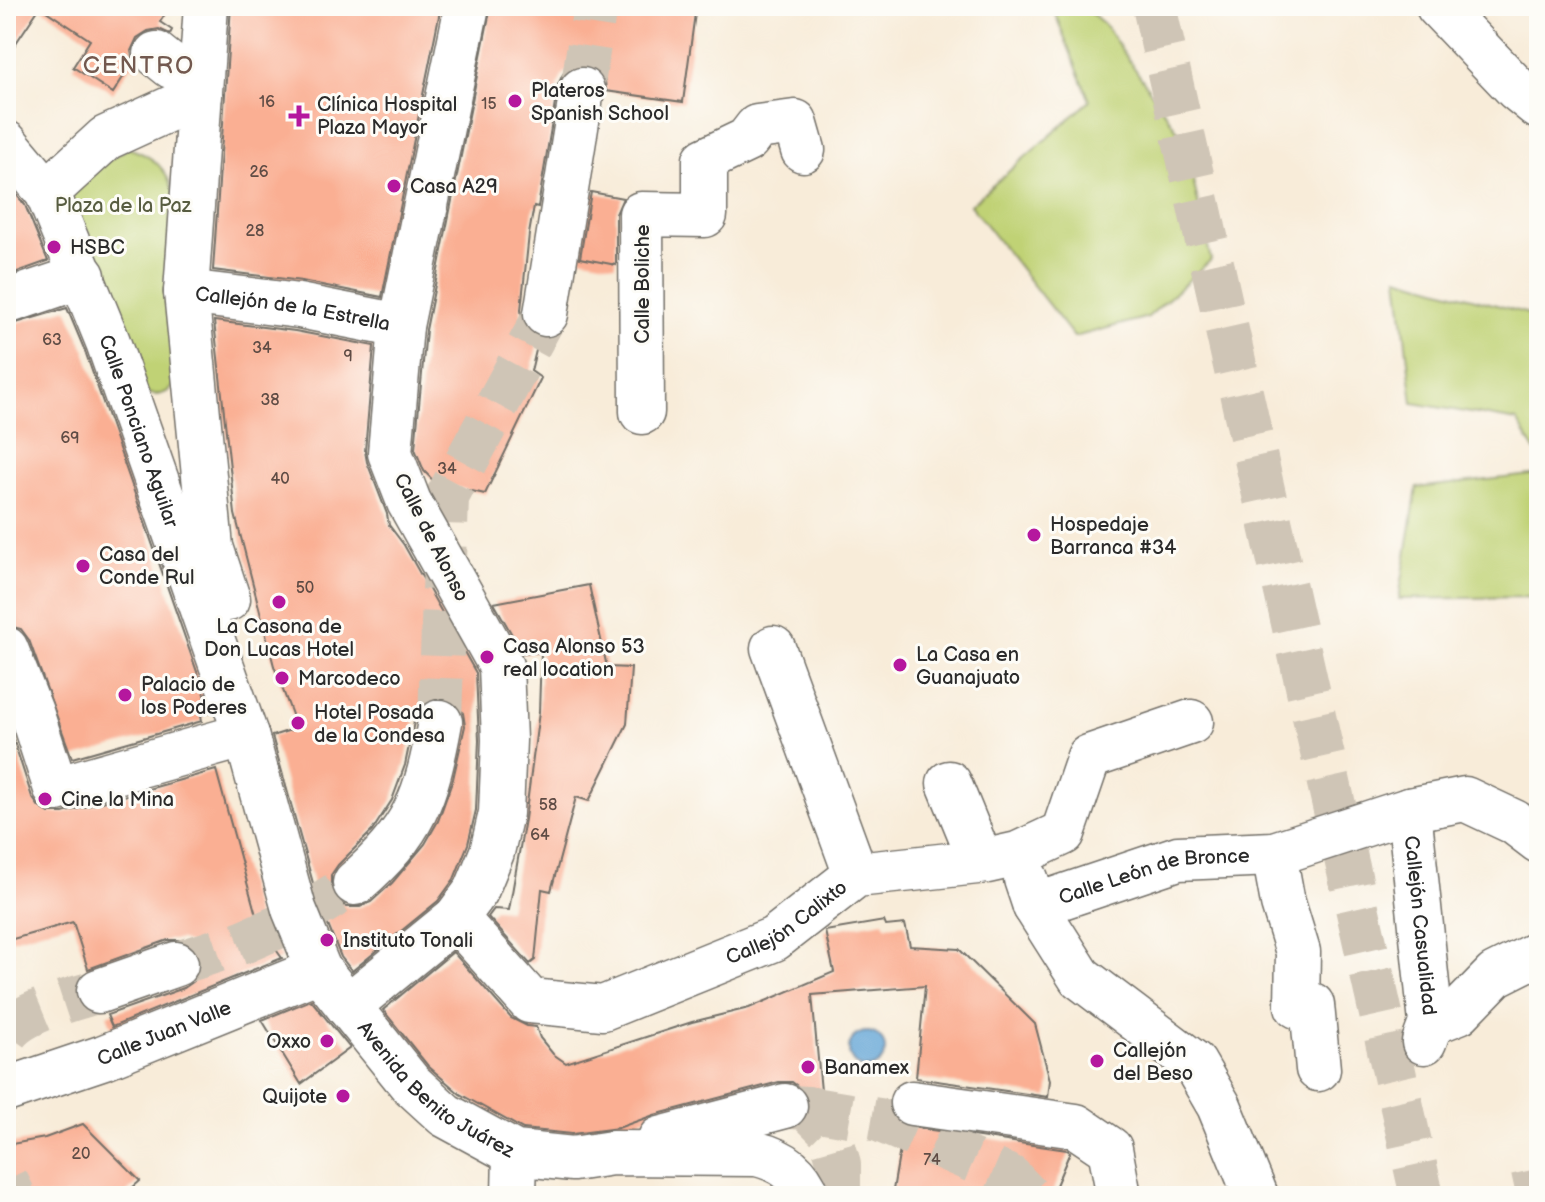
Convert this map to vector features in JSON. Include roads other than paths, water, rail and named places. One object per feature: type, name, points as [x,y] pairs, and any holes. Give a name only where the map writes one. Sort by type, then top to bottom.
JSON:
[{"type":"street","points":[[47,192],[176,72],[206,6]]},
{"type":"street","name":"Calle de Alonso","points":[[348,1006],[456,918],[476,891],[492,852],[501,813],[504,740],[501,666],[409,502],[390,453],[401,326],[467,6]]},
{"type":"street","points":[[1438,6],[1517,89],[1539,107]]},
{"type":"street","points":[[6,649],[56,789],[258,731],[211,547],[186,292],[194,144],[176,72]]},
{"type":"street","points":[[546,314],[582,90]]},
{"type":"street","name":"Calle Boliche","points":[[642,412],[641,214],[705,215],[705,160],[747,140],[757,127],[795,122],[803,150]]},
{"type":"street","name":"Calle Ponciano Aguilar","points":[[6,143],[47,192],[83,276],[258,731]]},
{"type":"street","points":[[6,302],[83,276]]},
{"type":"street","name":"Callejón de la Estrella","points":[[186,292],[299,306],[401,326]]},
{"type":"street","points":[[773,648],[856,875]]},
{"type":"street","points":[[355,883],[386,857],[415,812],[433,762],[440,722]]},
{"type":"street","name":"Callejón Calixto","points":[[456,918],[530,1001],[603,1008],[774,939],[856,875],[1000,858],[1063,833],[1089,757],[1191,722]]},
{"type":"street","name":"Avenida Benito Juárez","points":[[258,731],[294,909],[319,970],[410,1083],[445,1115],[515,1153],[573,1159],[612,1153],[757,1154],[773,1158],[794,1171],[808,1196]]},
{"type":"street","name":"Calle León de Bronce","points":[[1035,906],[1178,858],[1274,854],[1409,810],[1469,781],[1539,841]]},
{"type":"street","points":[[949,783],[1035,906],[1080,977],[1194,1063],[1219,1106],[1256,1196]]},
{"type":"street","name":"Callejón Casualidad","points":[[1409,810],[1427,1032],[1459,1012],[1495,975],[1539,953]]},
{"type":"street","points":[[1274,854],[1283,903],[1298,952],[1297,1006],[1312,1005],[1318,1069]]},
{"type":"street","points":[[99,991],[176,964]]},
{"type":"street","name":"Calle Juan Valle","points":[[6,1090],[104,1057],[319,970]]},
{"type":"street","points":[[912,1103],[1076,1126],[1110,1149],[1119,1196]]},
{"type":"street","points":[[612,1153],[785,1106]]},
{"type":"street","points":[[514,1196],[515,1153]]},
{"type":"water","points":[[867,1032],[880,1037],[885,1050],[880,1063],[867,1068],[854,1063],[849,1050],[854,1037]]},
{"type":"tunnel","points":[[582,90],[595,6]]},
{"type":"tunnel","points":[[1154,6],[1422,1196]]},
{"type":"tunnel","points":[[440,722],[447,497],[546,314]]},
{"type":"tunnel","points":[[176,964],[243,942],[294,920],[355,883]]},
{"type":"tunnel","points":[[6,1034],[35,1013],[99,991]]},
{"type":"tunnel","points":[[791,1107],[807,1108],[829,1130],[839,1164],[839,1196]]},
{"type":"tunnel","points":[[807,1108],[879,1120],[1010,1177],[1028,1196]]},
{"type":"tunnel","points":[[6,1180],[14,1196]]},
{"type":"tunnel","points":[[1516,1196],[1539,1191]]},
{"type":"place","name":"Plateros Spanish School","points":[[515,101]]},
{"type":"place","name":"Clínica Hospital Plaza Mayor","points":[[299,116]]},
{"type":"place","name":"Casa A29","points":[[394,186]]},
{"type":"place","name":"HSBC","points":[[54,247]]},
{"type":"place","name":"Hospedaje Barranca #34","points":[[1034,535]]},
{"type":"place","name":"Casa del Conde Rul","points":[[83,566]]},
{"type":"place","name":"La Casona de Don Lucas Hotel","points":[[279,602]]},
{"type":"place","name":"Casa Alonso 53 real location","points":[[487,657]]},
{"type":"place","name":"La Casa en Guanajuato","points":[[900,665]]},
{"type":"place","name":"Marcodeco","points":[[282,678]]},
{"type":"place","name":"Palacio de los Poderes","points":[[125,695]]},
{"type":"place","name":"Hotel Posada de la Condesa","points":[[298,723]]},
{"type":"place","name":"Cine la Mina","points":[[45,799]]},
{"type":"place","name":"Instituto Tonali","points":[[327,940]]},
{"type":"place","name":"Oxxo","points":[[327,1041]]},
{"type":"place","name":"Callejón del Beso","points":[[1097,1061]]},
{"type":"place","name":"Banamex","points":[[808,1067]]},
{"type":"place","name":"Quijote","points":[[343,1096]]},
{"type":"district","name":"CENTRO","points":[[139,65]]},
{"type":"park label","name":"Plaza de la Paz","points":[[123,205]]}]
